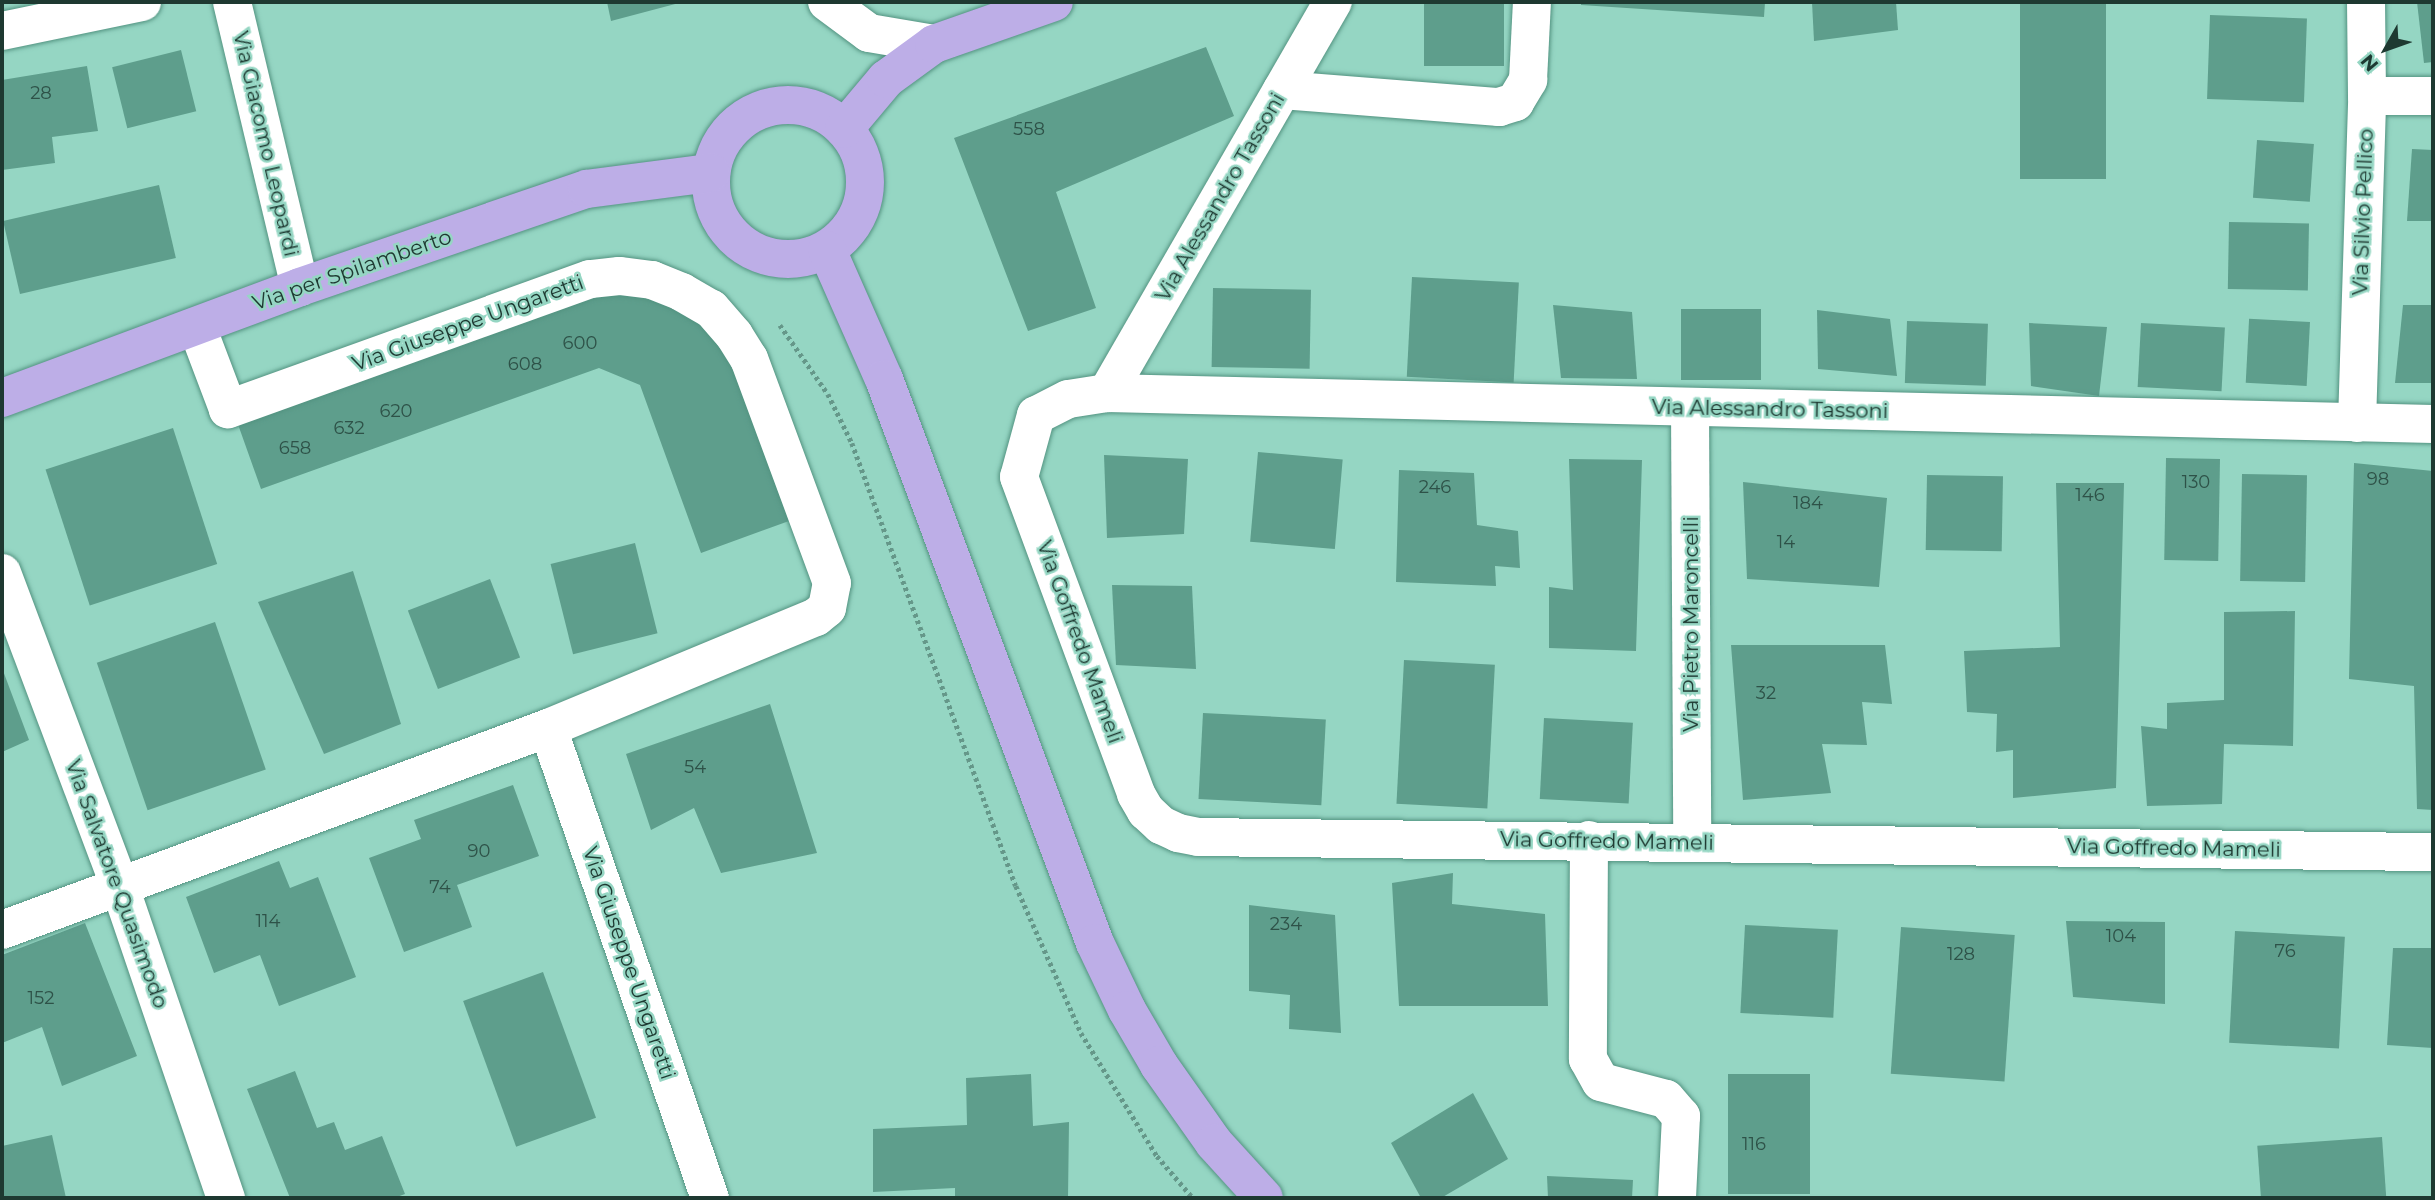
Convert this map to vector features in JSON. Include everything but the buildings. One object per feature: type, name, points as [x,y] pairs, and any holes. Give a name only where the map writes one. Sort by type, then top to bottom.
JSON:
[{"type":"main road","points":[[844,129],[886,79],[934,44],[1054,2]]},
{"type":"main road","points":[[776,106],[801,106],[824,114],[844,129],[857,148],[864,171],[864,194],[858,216],[845,235],[827,250],[800,259],[771,258],[745,247],[725,227],[713,201],[711,173],[718,149],[732,128],[752,113],[776,106]]},
{"type":"main road","name":"Via per Spilamberto","points":[[2,398],[300,287],[587,189],[711,173]]},
{"type":"main road","points":[[827,250],[884,379],[1095,943],[1127,1010],[1159,1065],[1214,1143],[1264,1198]]},
{"type":"street","points":[[2,31],[142,2]]},
{"type":"street","name":"Via Giacomo Leopardi","points":[[232,2],[300,287]]},
{"type":"street","points":[[827,2],[869,33],[934,44]]},
{"type":"street","name":"Via Alessandro Tassoni","points":[[1107,393],[1333,2]]},
{"type":"street","points":[[1282,90],[1499,107],[1515,102],[1528,80],[1532,2]]},
{"type":"street","name":"Via Silvio Pellico","points":[[2357,423],[2367,96],[2366,2]]},
{"type":"street","points":[[2367,96],[2433,96]]},
{"type":"street","name":"Via Giuseppe Ungaretti","points":[[2,930],[548,727],[816,617],[827,608],[832,583],[749,359],[734,335],[711,309],[682,292],[652,280],[619,276],[590,279],[228,409],[197,327]]},
{"type":"street","name":"Via Alessandro Tassoni","points":[[1019,477],[1036,415],[1069,399],[1107,393],[2433,424]]},
{"type":"street","name":"Via Pietro Maroncelli","points":[[1690,407],[1692,842]]},
{"type":"street","name":"Via Goffredo Mameli","points":[[1019,477],[1136,794],[1146,811],[1161,825],[1198,837],[2433,852]]},
{"type":"street","name":"Via Salvatore Quasimodo","points":[[2,573],[120,887],[226,1198]]},
{"type":"street","name":"Via Giuseppe Ungaretti","points":[[548,727],[710,1198]]},
{"type":"street","points":[[1589,840],[1588,1059],[1601,1082],[1666,1099],[1681,1116],[1677,1198]]},
{"type":"path","points":[[775,320],[828,394],[852,443],[1016,886],[1081,1033],[1157,1156],[1193,1198]]}]
